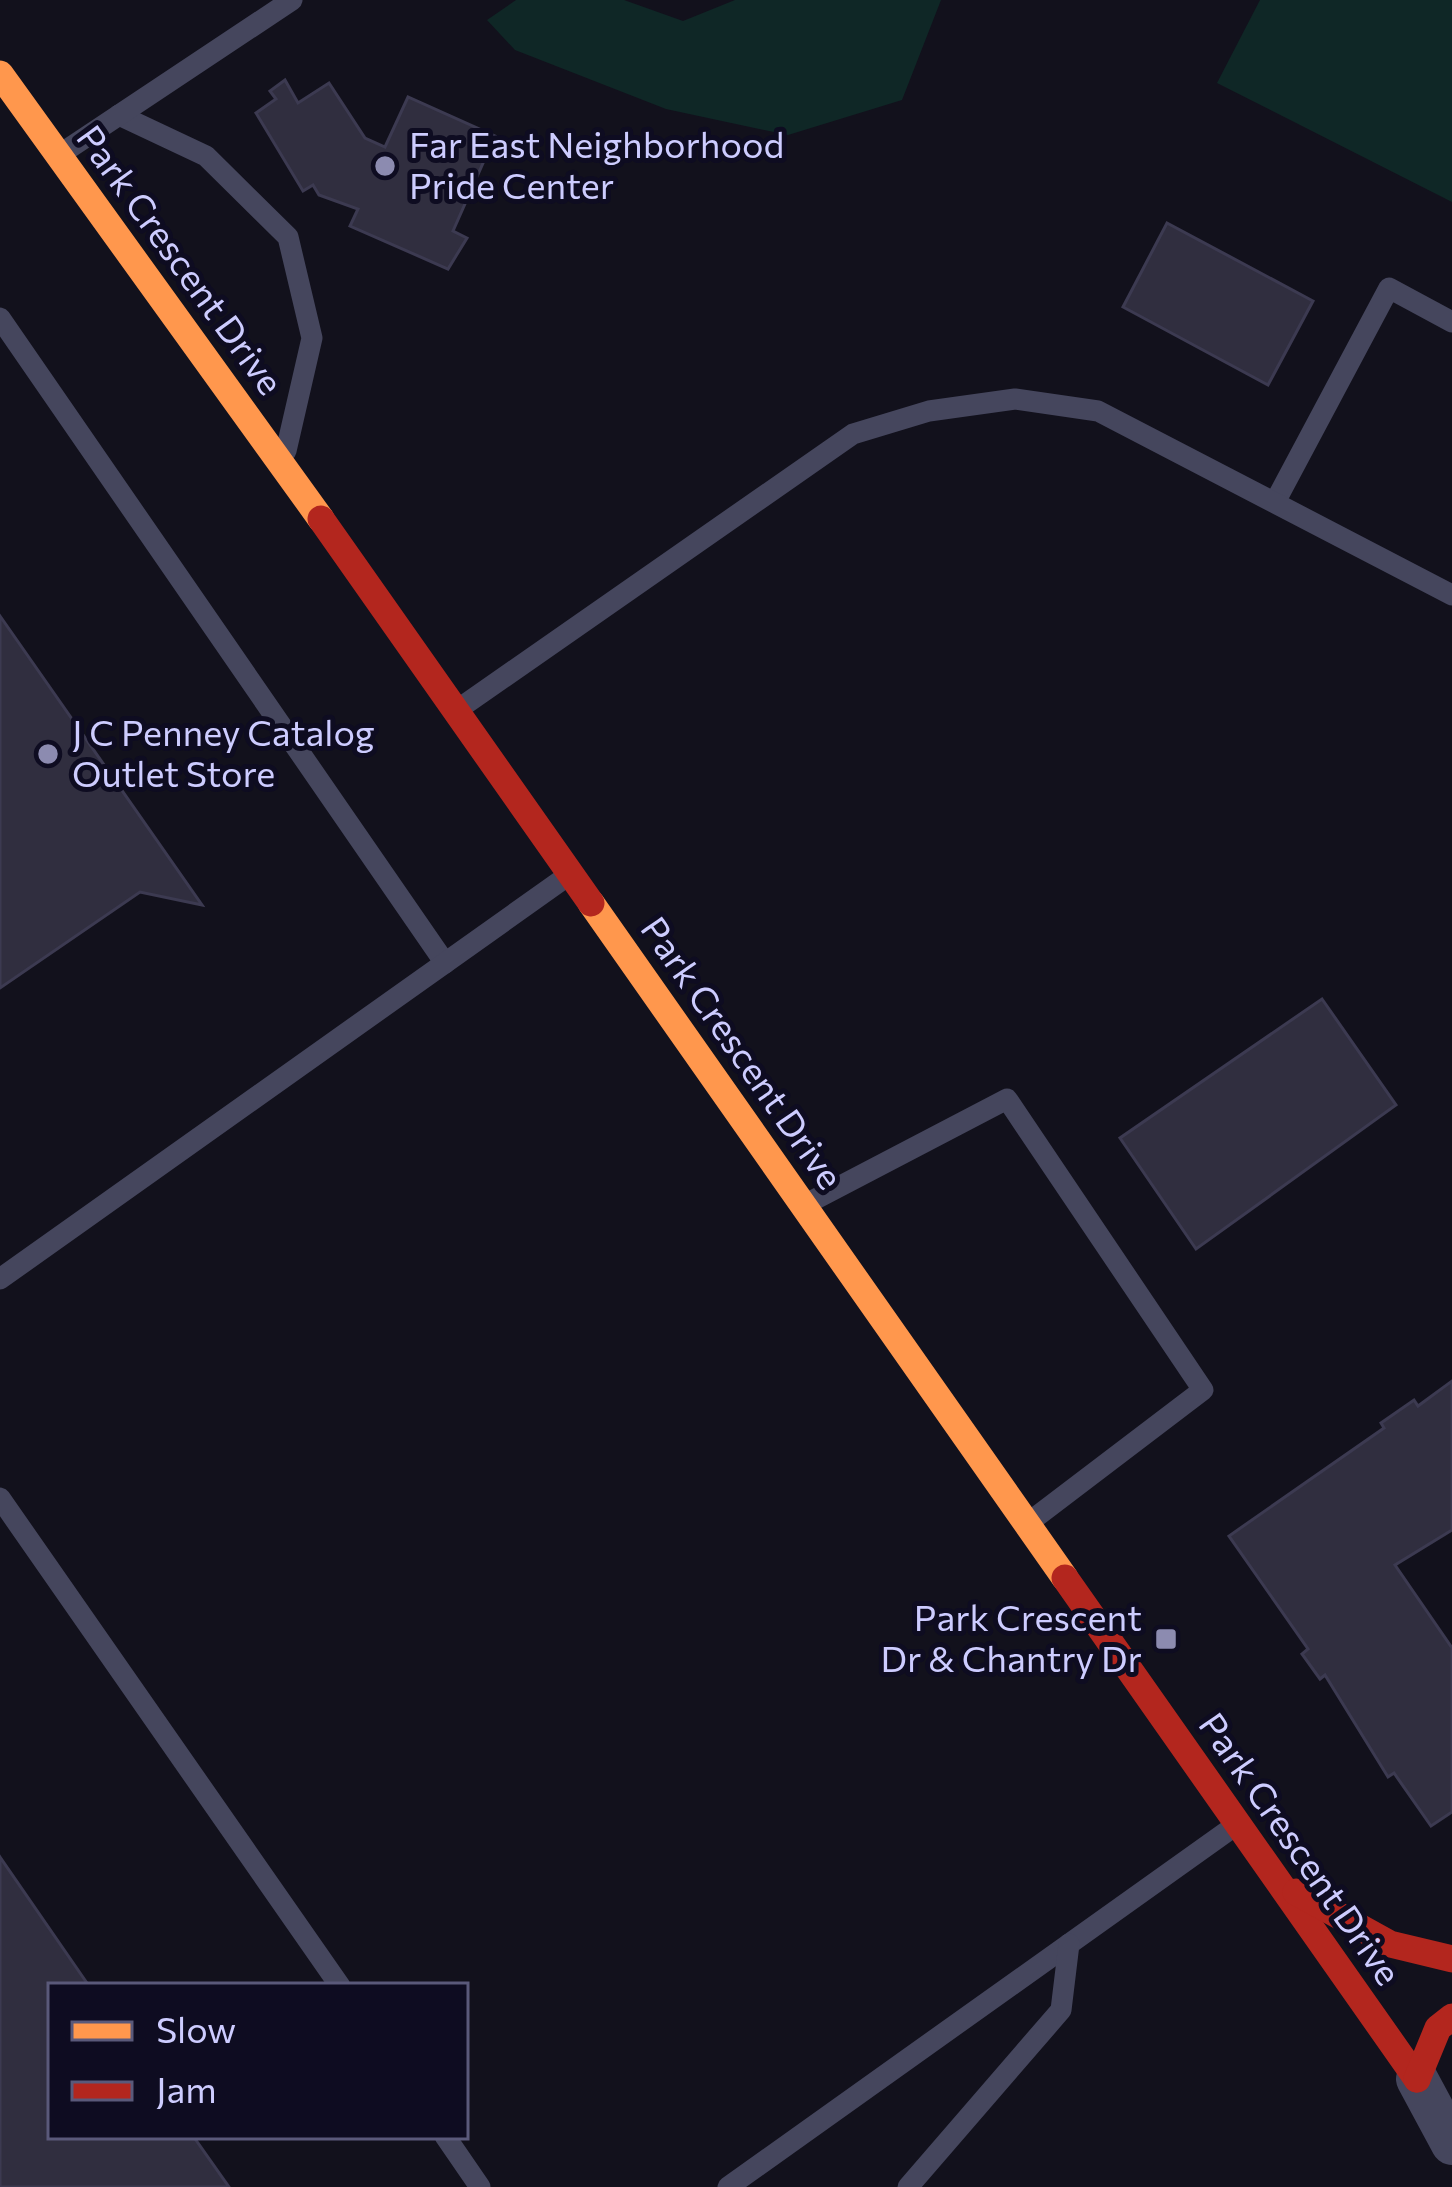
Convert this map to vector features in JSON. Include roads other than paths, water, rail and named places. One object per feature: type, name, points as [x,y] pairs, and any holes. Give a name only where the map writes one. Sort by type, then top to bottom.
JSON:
[{"type":"street","name":"Park Crescent Drive","points":[[0,74],[283,464],[1280,1883],[1435,2081]]},
{"type":"street","points":[[1280,1883],[1344,1922],[1407,1949],[1452,1959]]},
{"type":"street","points":[[1452,2017],[1438,2028],[1435,2081],[1452,2144]]},
{"type":"lane","points":[[59,155],[292,0]]},
{"type":"lane","points":[[119,116],[206,156],[288,237],[311,338],[283,464]]},
{"type":"lane","points":[[1275,502],[1389,288],[1452,322]]},
{"type":"lane","points":[[0,318],[445,963]]},
{"type":"lane","points":[[457,710],[853,434],[929,411],[1015,399],[1098,411],[1452,595]]},
{"type":"lane","points":[[0,1279],[571,873]]},
{"type":"lane","points":[[805,1205],[1007,1099],[1203,1390],[1028,1523]]},
{"type":"lane","points":[[0,1498],[338,1983]]},
{"type":"lane","points":[[728,2187],[1238,1823]]},
{"type":"lane","points":[[908,2187],[1061,2010],[1069,1944]]},
{"type":"lane","points":[[447,2139],[480,2187]]},
{"type":"place","name":"Far East Neighborhood Pride Center","points":[[385,166]]},
{"type":"place","name":"J C Penney Catalog Outlet Store","points":[[48,754]]},
{"type":"place","name":"Park Crescent Dr & Chantry Dr","points":[[1166,1639]]}]
